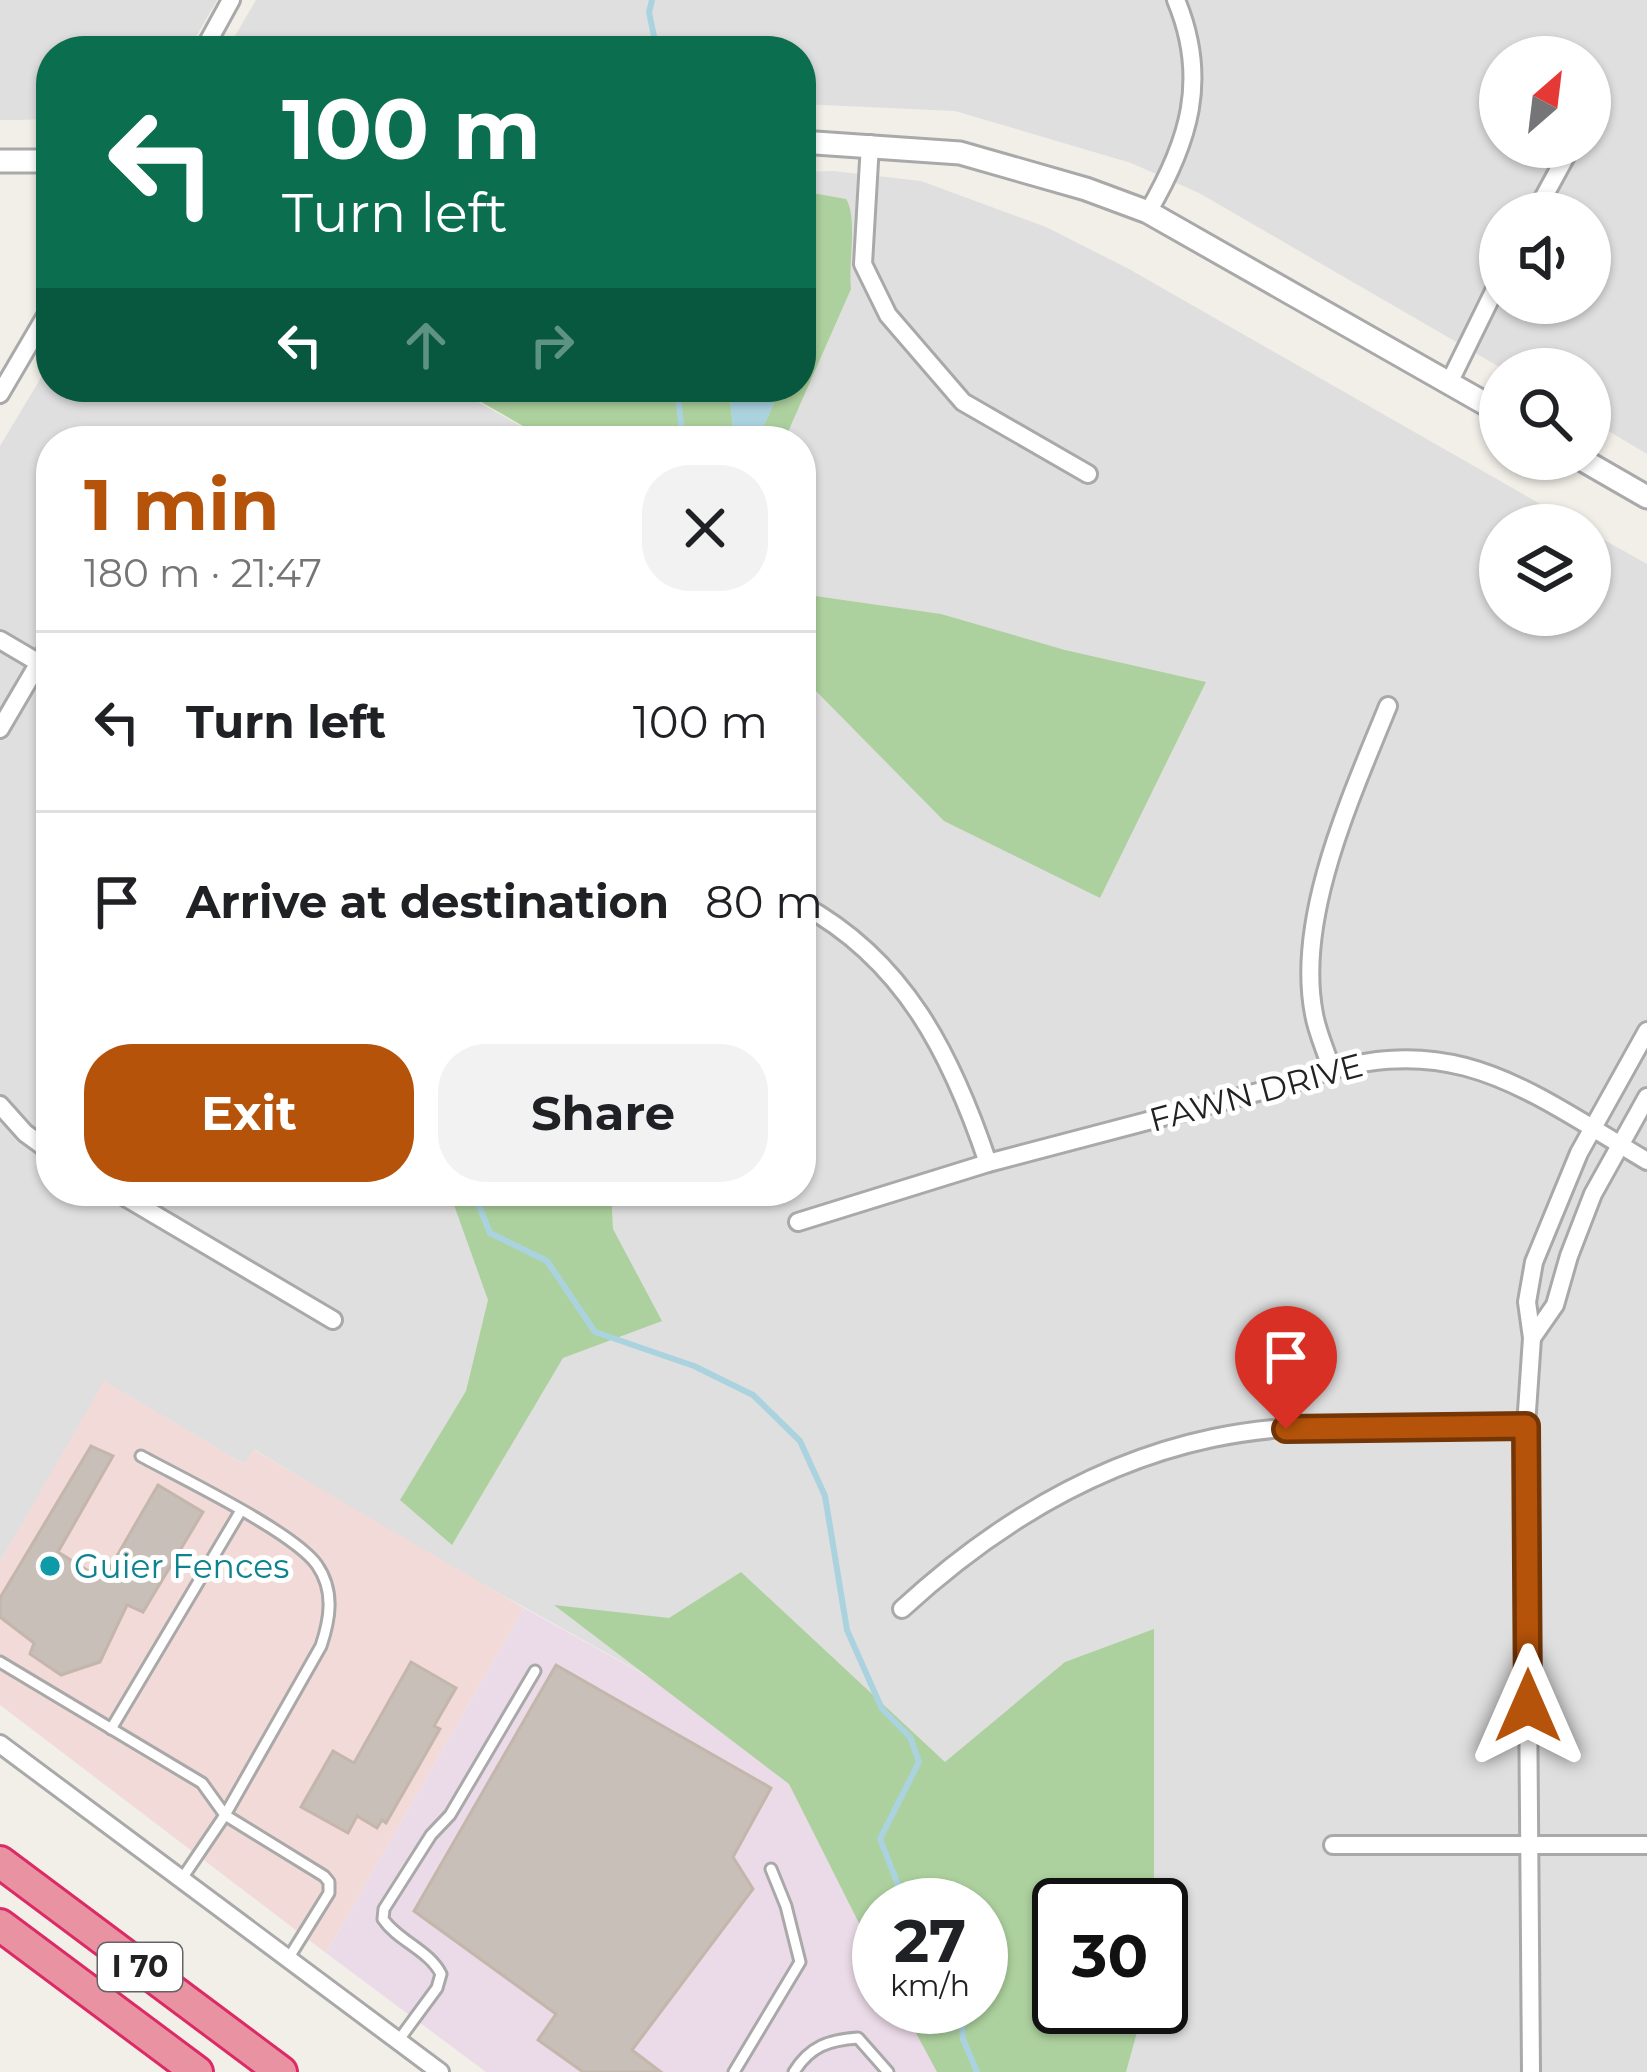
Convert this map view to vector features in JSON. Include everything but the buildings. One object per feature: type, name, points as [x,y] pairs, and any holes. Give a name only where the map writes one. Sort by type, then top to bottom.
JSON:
[{"type":"highway","name":"I 70","points":[[0,1862],[281,2072]]},
{"type":"highway","name":"I 70","points":[[0,1925],[196,2072]]},
{"type":"street","points":[[211,36],[231,0]]},
{"type":"street","points":[[1148,212],[1176,164],[1189,122],[1190,48],[1176,0]]},
{"type":"street","points":[[816,142],[959,153],[1086,188],[1148,212],[1479,400]]},
{"type":"street","points":[[870,144],[862,264],[888,315],[963,402],[1088,474]]},
{"type":"street","points":[[0,161],[36,161]]},
{"type":"street","points":[[1449,383],[1479,322]]},
{"type":"street","points":[[0,394],[36,333]]},
{"type":"street","points":[[1611,476],[1647,497]]},
{"type":"street","points":[[0,640],[36,661]]},
{"type":"street","points":[[0,729],[36,679]]},
{"type":"street","points":[[1331,1068],[1314,1014],[1318,907],[1388,706]]},
{"type":"street","points":[[816,913],[868,953],[922,1015],[962,1087],[988,1163]]},
{"type":"street","points":[[1531,2072],[1526,1426],[1532,1338],[1527,1302],[1544,1231],[1592,1128],[1647,1031]]},
{"type":"street","name":"FAWN DRIVE","points":[[798,1222],[988,1163],[1296,1082],[1331,1068],[1400,1056],[1439,1059],[1507,1079],[1647,1161]]},
{"type":"street","points":[[1532,1338],[1555,1306],[1568,1256],[1593,1194],[1647,1096]]},
{"type":"street","points":[[0,1105],[36,1141]]},
{"type":"street","points":[[140,1206],[333,1320]]},
{"type":"street","points":[[902,1609],[1003,1528],[1082,1482],[1157,1452],[1214,1438],[1315,1427],[1526,1426]]},
{"type":"street","points":[[0,1744],[440,2072]]},
{"type":"street","points":[[1333,1845],[1647,1845]]},
{"type":"lane","points":[[141,1456],[271,1528],[316,1563],[328,1589],[331,1617],[321,1646],[225,1815],[182,1880]]},
{"type":"lane","points":[[111,1729],[241,1512]]},
{"type":"lane","points":[[0,1662],[202,1783],[225,1815],[329,1882],[328,1893],[288,1959]]},
{"type":"lane","points":[[398,2041],[437,1988],[441,1974],[436,1964],[390,1928],[384,1910],[431,1835],[450,1815],[535,1671]]},
{"type":"lane","points":[[734,2072],[800,1962],[771,1869]]},
{"type":"lane","points":[[794,2072],[803,2058],[828,2040],[858,2038],[888,2072]]},
{"type":"shaded area","points":[[0,0],[217,0],[197,36],[36,36],[36,119],[0,120]]},
{"type":"shaded area","points":[[256,0],[1647,0],[1647,454],[1611,433],[1611,348],[1479,348],[1479,355],[1199,193],[1131,163],[955,111],[816,105],[816,36],[235,36]]},
{"type":"shaded area","points":[[816,172],[921,181],[1046,227],[1129,269],[1479,469],[1479,480],[1498,480],[1540,504],[1479,504],[1479,636],[1611,636],[1611,544],[1647,564],[1647,2072],[1060,2072],[1052,2034],[1188,2034],[1188,1878],[1032,1878],[1032,1945],[1018,1882],[414,1546],[255,1450],[244,1464],[105,1382],[0,1562],[0,446],[36,386],[36,402],[478,402],[521,426],[36,426],[36,1206],[816,1206],[816,426],[704,426],[701,402],[816,402]]},
{"type":"shaded area","points":[[104,1381],[244,1464],[254,1450],[524,1608],[326,1953],[0,1705],[0,1562]]},
{"type":"shaded area","points":[[524,1608],[1018,1882],[1032,1945],[1032,2034],[1052,2034],[1060,2072],[486,2072],[326,1953]]},
{"type":"green space","points":[[816,194],[846,199],[850,207],[851,289],[816,368]]},
{"type":"green space","points":[[481,402],[730,402],[733,426],[523,426]]},
{"type":"green space","points":[[774,402],[801,402],[791,426],[764,426]]},
{"type":"green space","points":[[816,596],[941,614],[1065,650],[1206,682],[1100,898],[944,821],[816,691]]},
{"type":"green space","points":[[454,1206],[612,1206],[613,1229],[662,1321],[563,1358],[452,1545],[400,1500],[466,1391],[488,1300]]},
{"type":"green space","points":[[741,1572],[945,1762],[1065,1662],[1154,1629],[1154,1878],[1032,1878],[1032,2034],[1137,2034],[1126,2072],[937,2072],[917,2034],[1008,2034],[1008,1878],[852,1878],[852,1909],[789,1784],[554,1605],[669,1618]]},
{"type":"water","points":[[730,402],[774,402],[764,426],[733,426]]},
{"type":"waterway","points":[[652,0],[649,12],[654,36]]},
{"type":"waterway","points":[[679,402],[681,426]]},
{"type":"waterway","points":[[479,1206],[490,1233],[547,1261],[595,1332],[694,1366],[753,1395],[800,1441],[825,1496],[847,1630],[882,1709],[910,1737],[919,1762],[880,1839],[895,1878]]},
{"type":"waterway","points":[[963,2034],[977,2072]]},
{"type":"place","name":"Guier Fences","points":[[50,1566]]},
{"type":"route","points":[[1286,1429],[1526,1426],[1528,1706]]}]
